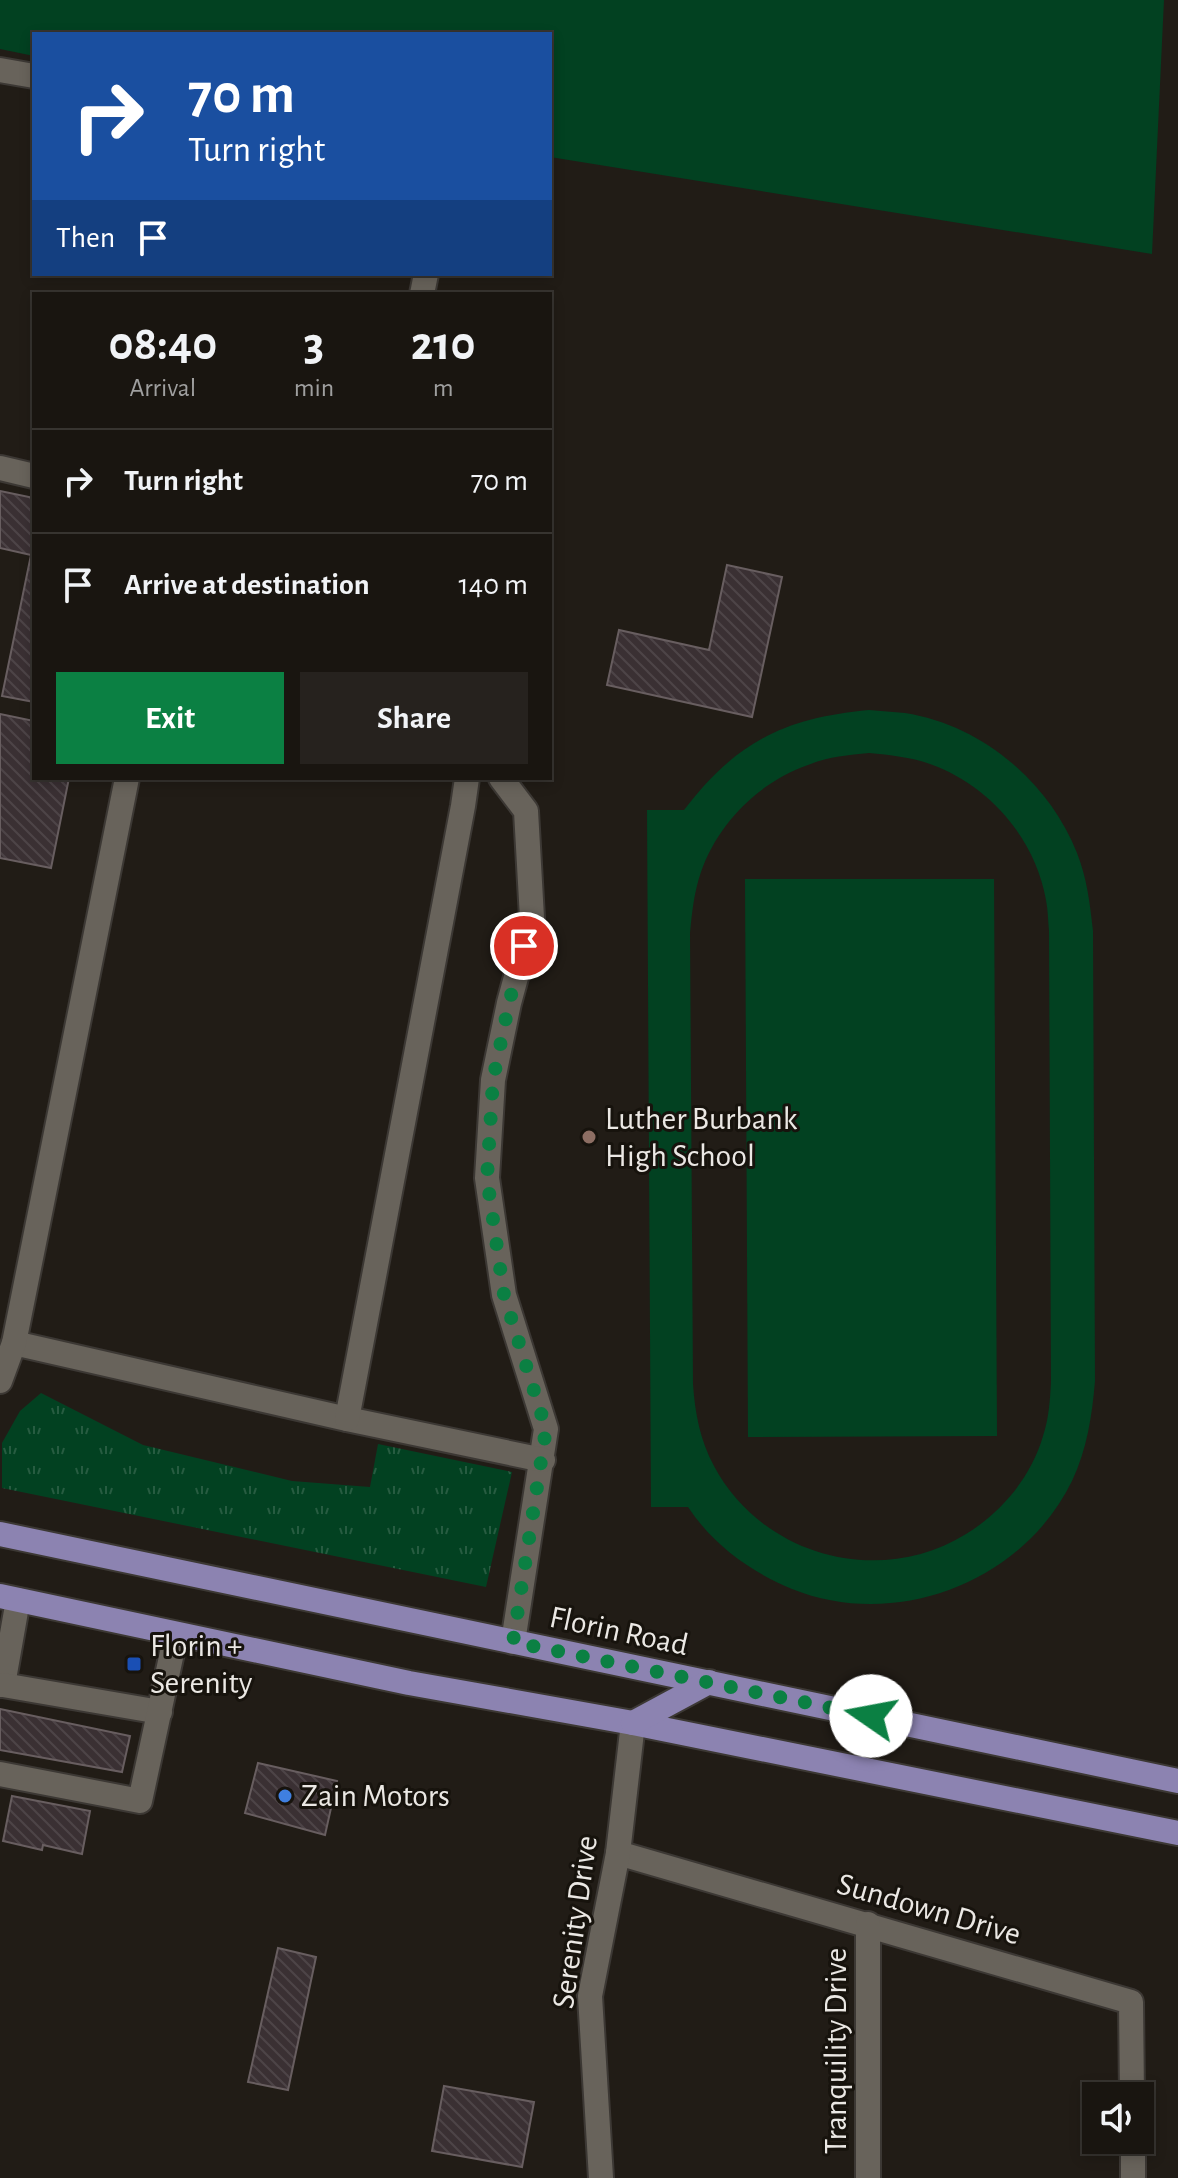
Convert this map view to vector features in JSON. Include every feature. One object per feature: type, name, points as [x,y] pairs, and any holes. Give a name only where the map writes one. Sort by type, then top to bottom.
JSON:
[{"type":"main road","name":"Florin Road","points":[[0,1534],[1178,1781]]},
{"type":"main road","points":[[9,1598],[409,1683],[633,1723],[1178,1833]]},
{"type":"main road","points":[[633,1723],[709,1682]]},
{"type":"street","points":[[0,70],[32,76]]},
{"type":"street","points":[[0,468],[32,476]]},
{"type":"street","points":[[0,1381],[14,1343],[127,780]]},
{"type":"street","points":[[347,1419],[467,780]]},
{"type":"street","points":[[503,780],[526,811],[532,918],[509,1003],[493,1080],[487,1178],[504,1295],[546,1429],[513,1642]]},
{"type":"street","points":[[14,1343],[543,1460]]},
{"type":"street","points":[[9,1598],[1,1685],[160,1712]]},
{"type":"street","points":[[0,1774],[140,1801],[176,1634]]},
{"type":"street","name":"Serenity Drive","points":[[601,2178],[590,1996],[618,1853],[633,1723]]},
{"type":"street","name":"Sundown Drive","points":[[618,1853],[1131,2002],[1132,2082]]},
{"type":"street","name":"Tranquility Drive","points":[[868,1924],[868,2178]]},
{"type":"street","points":[[1133,2154],[1133,2178]]},
{"type":"green space","points":[[0,0],[1164,0],[1152,254],[552,157],[552,32],[32,32],[32,56],[0,49]]},
{"type":"green space","points":[[869,710],[905,713],[933,720],[986,744],[1009,761],[1031,781],[1065,827],[1083,872],[1093,931],[1095,1381],[1082,1457],[1072,1481],[1050,1516],[1022,1546],[989,1571],[953,1589],[913,1600],[873,1604],[832,1601],[792,1589],[734,1556],[709,1533],[688,1507],[651,1507],[647,810],[684,810],[723,767],[743,751],[787,727]],"holes":[[[869,753],[930,764],[971,785],[990,800],[1020,835],[1040,877],[1047,904],[1049,931],[1051,1382],[1047,1422],[1038,1451],[1014,1492],[992,1515],[966,1534],[932,1550],[897,1559],[861,1560],[825,1554],[792,1541],[761,1522],[735,1497],[714,1466],[702,1436],[693,1384],[690,933],[695,895],[708,854],[742,806],[790,772],[823,760]]]},
{"type":"green space","points":[[745,879],[994,879],[997,1436],[748,1437]]},
{"type":"green space","points":[[41,1393],[143,1445],[292,1481],[370,1487],[378,1444],[512,1472],[486,1587],[2,1488],[2,1443],[20,1411]]},
{"type":"building","points":[[0,491],[32,498],[32,702],[2,696],[31,555],[0,548]]},
{"type":"building","points":[[727,565],[782,577],[752,717],[607,685],[619,630],[709,650]]},
{"type":"building","points":[[0,714],[32,721],[32,780],[69,780],[51,868],[0,858]]},
{"type":"building","points":[[0,1709],[130,1736],[122,1772],[0,1750]]},
{"type":"building","points":[[258,1763],[337,1781],[325,1835],[245,1813]]},
{"type":"building","points":[[12,1796],[90,1811],[82,1854],[43,1845],[42,1850],[3,1841]]},
{"type":"building","points":[[278,1948],[316,1957],[288,2090],[248,2082]]},
{"type":"building","points":[[444,2086],[534,2102],[522,2167],[432,2151]]},
{"type":"place","name":"Luther Burbank High School","points":[[589,1137]]},
{"type":"place","name":"Florin + Serenity","points":[[134,1664]]},
{"type":"place","name":"Zain Motors","points":[[285,1796]]},
{"type":"route","points":[[524,946],[493,1080],[487,1178],[504,1295],[546,1429],[513,1642],[871,1716]]}]
